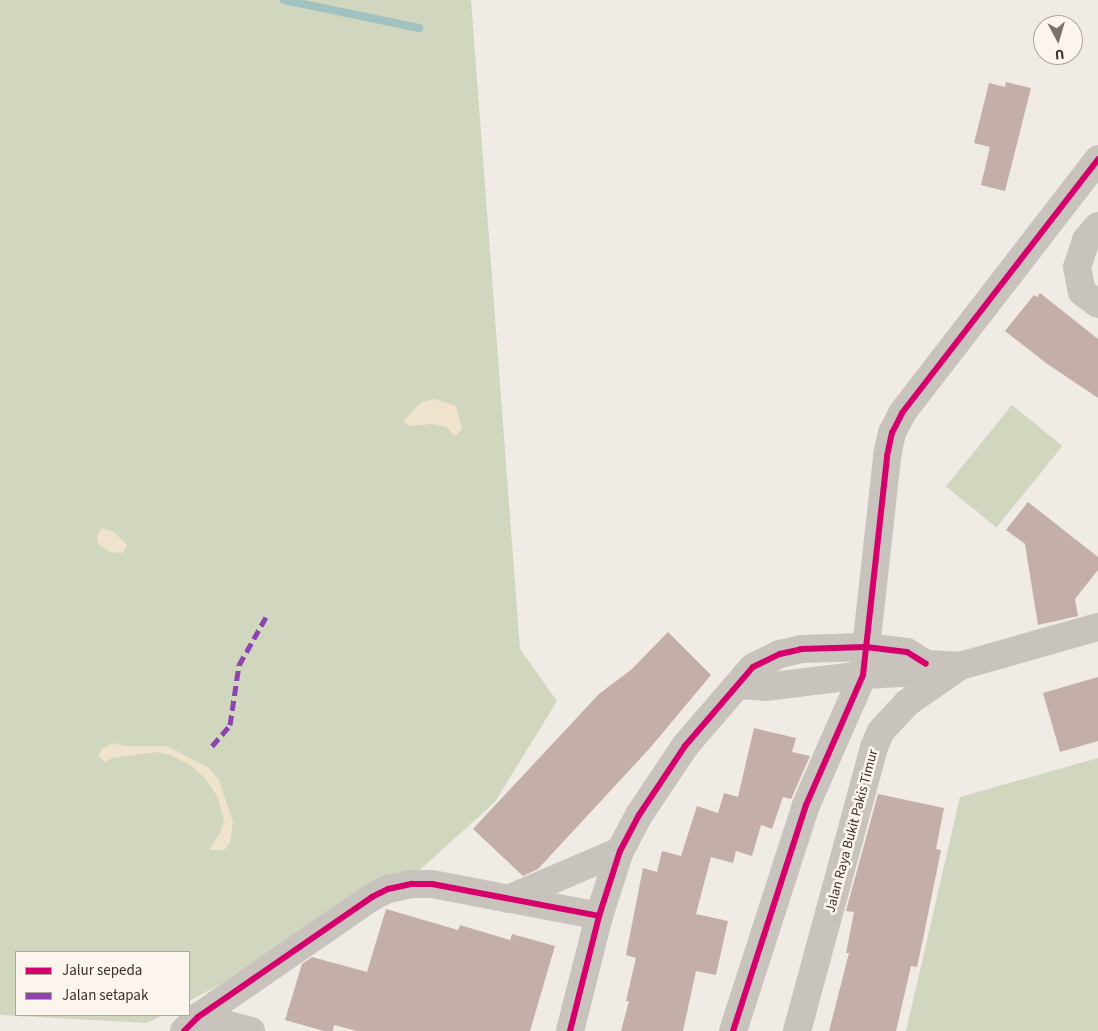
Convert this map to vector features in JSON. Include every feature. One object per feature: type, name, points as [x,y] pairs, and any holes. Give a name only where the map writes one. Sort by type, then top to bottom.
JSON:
[{"type":"street","points":[[733,1031],[806,805],[863,675],[887,456],[892,434],[902,413],[1098,159]]},
{"type":"street","points":[[1098,226],[1086,240],[1077,267],[1082,292],[1098,304]]},
{"type":"street","name":"Jalan Raya Bukit Pakis Timur","points":[[797,1031],[874,747],[881,731],[907,703],[960,666],[1098,627]]},
{"type":"street","name":"Jalan Raya Bukit Pakis Timur","points":[[570,1031],[599,916],[620,851],[639,814],[685,746],[753,667],[780,654],[801,650],[866,646],[907,652],[926,664]]},
{"type":"street","name":"Jalan Raya Bukit Pakis Timur","points":[[739,685],[765,687],[863,675],[903,673],[926,664],[960,666]]},
{"type":"street","points":[[508,899],[620,851]]},
{"type":"street","points":[[191,1024],[372,897],[388,889],[412,884],[432,884],[599,916]]},
{"type":"street","points":[[191,1024],[251,1031]]},
{"type":"green space","points":[[0,0],[471,0],[520,649],[557,701],[495,802],[393,894],[190,1000],[190,951],[15,951],[15,1016],[0,1015]]},
{"type":"green space","points":[[1012,405],[1063,446],[996,528],[946,487]]},
{"type":"green space","points":[[1098,758],[1098,1031],[906,1031],[960,797]]},
{"type":"green space","points":[[18,1016],[161,1016],[147,1023]]},
{"type":"sand","points":[[435,399],[456,406],[462,429],[455,436],[446,427],[431,424],[410,426],[403,421],[421,402]]},
{"type":"sand","points":[[102,528],[114,532],[127,545],[123,553],[110,552],[98,544],[97,535]]},
{"type":"sand","points":[[113,743],[125,746],[167,746],[209,768],[219,780],[233,822],[230,843],[224,850],[209,850],[220,833],[224,820],[217,796],[205,778],[190,765],[170,755],[156,752],[112,758],[105,762],[98,756],[102,749]]},
{"type":"building","points":[[1006,82],[1031,88],[1005,191],[981,185],[990,147],[974,143],[989,83],[1005,87]]},
{"type":"building","points":[[1040,293],[1098,339],[1098,398],[1046,363],[1005,331],[1034,295],[1037,297]]},
{"type":"building","points":[[1028,502],[1098,557],[1098,570],[1075,599],[1078,616],[1038,625],[1025,544],[1006,530]]},
{"type":"building","points":[[668,632],[711,675],[650,748],[538,869],[523,876],[473,829],[599,694],[632,669]]},
{"type":"building","points":[[1098,677],[1098,741],[1060,752],[1043,693]]},
{"type":"building","points":[[754,728],[796,738],[792,752],[810,756],[791,799],[783,797],[772,829],[761,825],[752,856],[736,851],[733,863],[711,857],[696,914],[728,921],[716,975],[696,971],[683,1031],[621,1031],[629,1001],[626,1001],[636,958],[626,955],[643,868],[657,872],[662,851],[681,856],[697,806],[718,813],[724,793],[738,797]]},
{"type":"building","points":[[878,794],[944,808],[936,849],[941,850],[924,934],[917,967],[911,966],[896,1031],[829,1031],[849,953],[846,953],[854,912],[846,911]]},
{"type":"building","points":[[386,909],[458,930],[460,925],[510,940],[512,934],[555,946],[530,1031],[357,1031],[334,1025],[333,1031],[324,1031],[285,1020],[302,964],[312,957],[367,972]]},
{"type":"waterway","points":[[284,0],[419,28]]},
{"type":"marked path","points":[[212,746],[230,725],[239,665],[266,617]]},
{"type":"cycle path","points":[[733,1031],[806,805],[863,675],[887,456],[892,433],[902,413],[1098,159]]},
{"type":"cycle path","points":[[570,1031],[599,916],[620,851],[639,815],[685,746],[753,667],[780,654],[801,649],[866,647],[907,652],[926,664]]},
{"type":"cycle path","points":[[184,1031],[198,1017],[372,897],[388,889],[412,884],[432,884],[599,916]]}]
